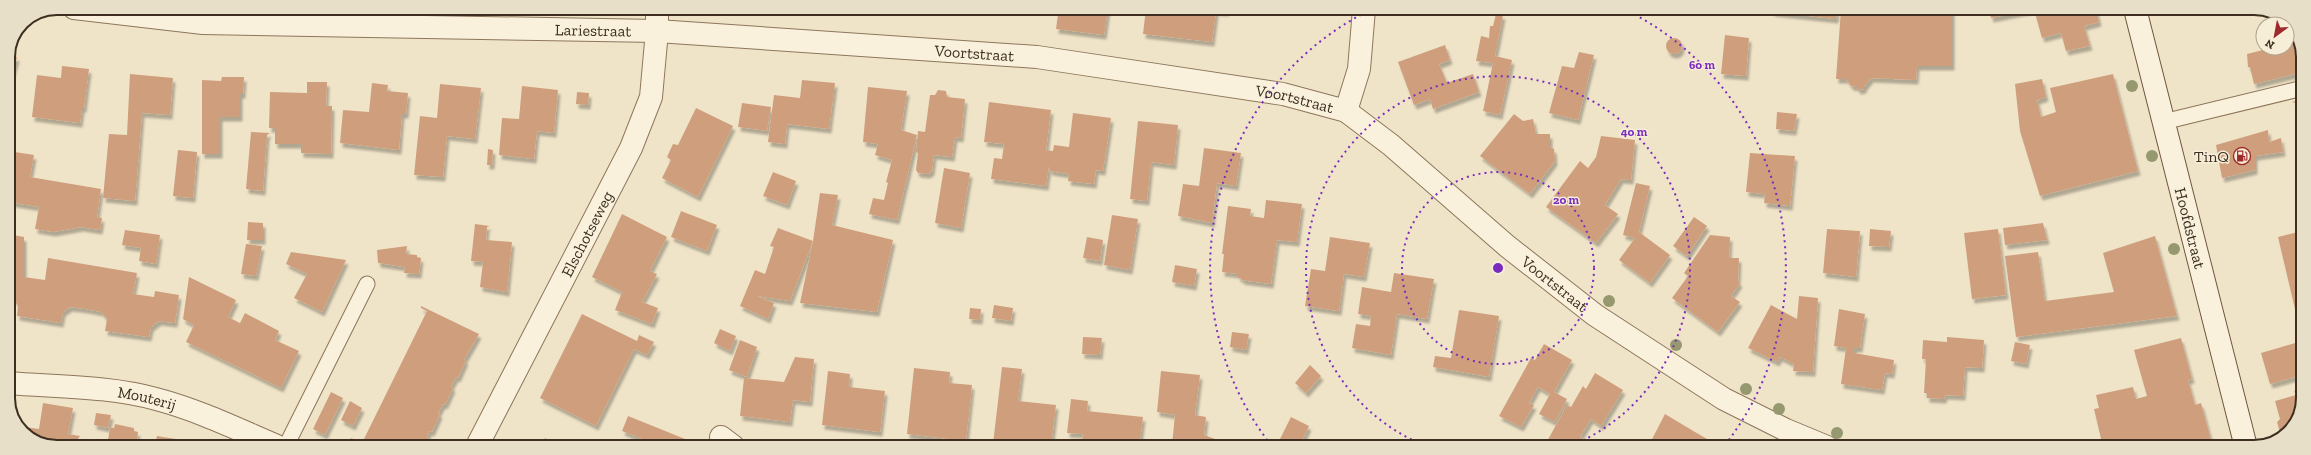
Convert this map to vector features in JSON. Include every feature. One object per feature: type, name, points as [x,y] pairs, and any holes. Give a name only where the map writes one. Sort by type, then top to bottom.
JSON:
[{"type":"street","name":"Lariestraat","points":[[134,15],[203,23],[657,31]]},
{"type":"street","name":"Elschotseweg","points":[[480,440],[631,148],[651,97],[657,15]]},
{"type":"street","points":[[1346,111],[1359,69],[1363,15]]},
{"type":"street","name":"Hoofdstraat","points":[[2136,15],[2244,440]]},
{"type":"street","name":"Voortstraat","points":[[657,31],[1037,56],[1283,94],[1346,111],[1391,145],[1507,246],[1595,315],[1724,398],[1786,430],[1810,440]]},
{"type":"street","name":"Mouterij","points":[[15,384],[125,392],[155,398],[186,408],[263,440]]},
{"type":"lane","points":[[2163,122],[2296,90]]},
{"type":"lane","points":[[289,440],[367,284]]},
{"type":"building","points":[[1058,15],[1107,15],[1104,35],[1056,29]]},
{"type":"building","points":[[1145,15],[1215,15],[1212,42],[1143,34]]},
{"type":"building","points":[[1496,15],[1503,15],[1495,56],[1512,60],[1500,115],[1483,111],[1493,63],[1476,61],[1481,36],[1489,38],[1490,26],[1493,26]]},
{"type":"building","points":[[1799,15],[1836,15],[1836,19]]},
{"type":"building","points":[[1841,15],[1952,15],[1952,66],[1917,66],[1916,80],[1871,78],[1864,89],[1858,90],[1857,87],[1851,86],[1846,79],[1836,79]]},
{"type":"building","points":[[1990,15],[2006,15],[1991,18]]},
{"type":"building","points":[[2036,15],[2097,15],[2099,22],[2084,26],[2090,46],[2066,51],[2061,33],[2042,38]]},
{"type":"building","points":[[1725,35],[1749,38],[1746,76],[1721,74]]},
{"type":"building","points":[[1671,38],[1677,38],[1682,43],[1680,52],[1677,54],[1671,54],[1666,49],[1666,43]]},
{"type":"building","points":[[1445,45],[1450,60],[1439,64],[1447,83],[1473,74],[1479,92],[1433,109],[1430,99],[1414,105],[1398,62]]},
{"type":"building","points":[[2295,47],[2296,74],[2254,84],[2250,67],[2248,67],[2247,54],[2255,52],[2255,56],[2295,56]]},
{"type":"building","points":[[1579,52],[1594,55],[1578,120],[1549,113],[1562,66],[1574,68]]},
{"type":"building","points":[[62,66],[89,69],[84,108],[82,108],[80,123],[32,117],[37,75],[61,78]]},
{"type":"building","points":[[130,74],[173,78],[170,115],[142,113],[135,201],[103,198],[109,134],[127,135]]},
{"type":"building","points":[[2113,74],[2138,171],[2040,196],[2020,131],[2015,84],[2042,79],[2046,97],[2037,100],[2041,117],[2056,112],[2050,88]]},
{"type":"building","points":[[222,77],[244,77],[243,94],[240,94],[240,117],[220,117],[220,154],[202,154],[202,80],[221,81]]},
{"type":"building","points":[[802,80],[835,83],[829,129],[787,124],[785,144],[768,142],[774,95],[800,98]]},
{"type":"building","points":[[307,82],[327,82],[326,106],[332,106],[331,154],[301,153],[301,144],[275,144],[275,128],[269,128],[270,92],[307,93]]},
{"type":"building","points":[[372,83],[388,85],[387,91],[408,93],[406,114],[402,114],[399,150],[340,143],[343,110],[369,112]]},
{"type":"building","points":[[440,84],[481,88],[475,139],[447,136],[443,177],[414,175],[420,116],[437,118]]},
{"type":"building","points":[[522,86],[558,90],[554,133],[537,131],[534,159],[499,155],[502,118],[519,119]]},
{"type":"building","points":[[868,87],[907,91],[901,130],[917,135],[897,220],[869,214],[873,198],[884,200],[888,183],[886,182],[892,160],[875,155],[878,144],[863,142]]},
{"type":"building","points":[[938,90],[946,91],[947,97],[965,99],[961,138],[955,137],[952,157],[934,155],[932,171],[928,174],[918,173],[916,170],[918,153],[916,152],[918,131],[925,132],[930,95],[935,95]]},
{"type":"building","points":[[577,92],[589,93],[588,105],[576,104]]},
{"type":"building","points":[[989,102],[1051,110],[1046,150],[1053,151],[1054,145],[1069,147],[1073,113],[1111,118],[1103,171],[1096,170],[1094,184],[1068,181],[1069,174],[1050,171],[1049,166],[1046,186],[991,179],[994,158],[1002,159],[1004,144],[984,142]]},
{"type":"building","points":[[742,103],[771,107],[767,131],[738,127]]},
{"type":"building","points":[[696,108],[733,126],[698,197],[662,178],[671,160],[667,157],[673,144],[678,145]]},
{"type":"building","points":[[1777,112],[1797,114],[1794,131],[1776,129]]},
{"type":"building","points":[[1514,114],[1523,121],[1533,119],[1536,134],[1550,134],[1550,147],[1554,149],[1555,161],[1530,194],[1480,156]]},
{"type":"building","points":[[1138,121],[1178,125],[1174,165],[1151,162],[1147,201],[1130,199]]},
{"type":"building","points":[[2268,130],[2269,142],[2281,138],[2283,152],[2255,156],[2255,170],[2222,178],[2216,145]]},
{"type":"building","points":[[251,132],[270,133],[267,135],[263,191],[246,189]]},
{"type":"building","points":[[1601,136],[1635,140],[1631,180],[1621,179],[1605,205],[1618,214],[1596,243],[1546,207],[1580,161],[1588,168],[1596,157]]},
{"type":"building","points":[[1204,148],[1241,153],[1236,186],[1217,183],[1212,223],[1178,216],[1183,184],[1199,186]]},
{"type":"building","points":[[488,149],[493,150],[492,165],[487,165]]},
{"type":"building","points":[[178,150],[197,152],[193,198],[173,196]]},
{"type":"building","points":[[15,152],[34,155],[30,177],[101,189],[97,217],[102,218],[100,230],[81,227],[53,232],[35,229],[39,207],[15,203]]},
{"type":"building","points":[[1750,153],[1795,156],[1790,206],[1764,203],[1765,194],[1746,192]]},
{"type":"building","points":[[944,168],[970,173],[961,228],[935,223]]},
{"type":"building","points":[[773,172],[796,181],[787,205],[763,196]]},
{"type":"building","points":[[1636,183],[1650,186],[1639,232],[1670,255],[1650,283],[1619,260],[1635,238],[1623,235]]},
{"type":"building","points":[[820,193],[838,195],[832,225],[893,240],[877,312],[800,303],[813,241]]},
{"type":"building","points":[[1266,200],[1302,204],[1297,242],[1277,240],[1271,284],[1241,280],[1242,278],[1238,278],[1238,274],[1222,272],[1224,254],[1222,254],[1228,206],[1251,209],[1250,216],[1264,218]]},
{"type":"building","points":[[681,211],[717,225],[707,251],[671,237]]},
{"type":"building","points":[[622,214],[667,237],[650,271],[657,274],[642,302],[658,308],[652,324],[615,310],[622,292],[592,277]]},
{"type":"building","points":[[1112,215],[1138,219],[1130,270],[1104,265]]},
{"type":"building","points":[[1694,217],[1707,226],[1687,256],[1673,246]]},
{"type":"building","points":[[248,222],[263,223],[263,240],[247,240]]},
{"type":"building","points":[[2043,223],[2047,240],[2005,245],[2003,228]]},
{"type":"building","points":[[475,224],[490,226],[487,227],[486,240],[512,242],[507,292],[480,287],[483,262],[471,261]]},
{"type":"building","points":[[778,228],[813,241],[790,301],[757,296],[774,303],[768,319],[740,306],[755,270],[765,274],[774,247],[770,246]]},
{"type":"building","points":[[1827,229],[1860,231],[1856,277],[1823,273]]},
{"type":"building","points":[[1870,229],[1891,231],[1889,247],[1869,246]]},
{"type":"building","points":[[1998,229],[2006,295],[1972,299],[1964,233]]},
{"type":"building","points":[[125,230],[160,235],[156,264],[139,261],[141,248],[122,245]]},
{"type":"building","points":[[2296,232],[2296,313],[2278,237]]},
{"type":"building","points":[[15,235],[24,237],[24,277],[45,280],[48,258],[137,273],[133,294],[154,297],[155,291],[179,295],[175,323],[159,321],[151,327],[149,337],[105,331],[107,319],[101,312],[70,307],[63,312],[61,323],[17,316],[18,306],[15,301]]},
{"type":"building","points":[[1710,235],[1730,237],[1729,258],[1739,258],[1738,281],[1740,283],[1731,296],[1740,302],[1718,332],[1672,298],[1688,276],[1684,273]]},
{"type":"building","points":[[2155,236],[2177,316],[2016,337],[2005,256],[2038,252],[2045,301],[2114,292],[2103,253]]},
{"type":"building","points":[[1087,237],[1103,240],[1100,261],[1083,258]]},
{"type":"building","points":[[1330,237],[1370,243],[1364,277],[1344,274],[1339,311],[1305,306],[1311,269],[1325,271]]},
{"type":"building","points":[[246,244],[262,246],[256,276],[241,274]]},
{"type":"building","points":[[407,246],[406,254],[417,255],[417,257],[421,258],[419,274],[404,273],[405,267],[378,263],[377,250]]},
{"type":"building","points":[[291,252],[346,260],[322,312],[294,298],[307,274],[286,264]]},
{"type":"building","points":[[1175,265],[1197,269],[1194,286],[1172,282]]},
{"type":"building","points":[[1394,273],[1434,279],[1427,319],[1397,314],[1391,355],[1352,348],[1356,324],[1370,326],[1371,316],[1358,314],[1362,287],[1391,292]]},
{"type":"building","points":[[189,277],[236,300],[228,317],[240,323],[245,313],[279,331],[275,340],[299,351],[281,388],[186,342],[194,325],[183,319]]},
{"type":"building","points":[[1799,296],[1818,298],[1813,372],[1793,371],[1794,364],[1780,357],[1777,362],[1748,348],[1771,305],[1797,319]]},
{"type":"building","points":[[994,305],[1013,308],[1011,321],[992,318]]},
{"type":"building","points":[[421,306],[479,334],[464,360],[466,360],[458,378],[456,377],[451,386],[453,388],[445,405],[443,404],[438,413],[440,414],[432,432],[429,431],[427,440],[363,440],[427,311],[421,308]]},
{"type":"building","points":[[970,308],[981,309],[980,320],[969,319]]},
{"type":"building","points":[[1839,309],[1865,314],[1860,348],[1854,348],[1854,353],[1894,360],[1892,374],[1885,373],[1882,390],[1841,384],[1846,348],[1834,346]]},
{"type":"building","points":[[1459,310],[1499,316],[1489,377],[1433,367],[1435,356],[1451,358]]},
{"type":"building","points":[[582,314],[637,341],[639,335],[654,342],[647,355],[634,349],[596,426],[540,398]]},
{"type":"building","points":[[720,329],[736,336],[730,351],[714,343]]},
{"type":"building","points":[[1232,332],[1249,334],[1246,350],[1230,347]]},
{"type":"building","points":[[1083,337],[1102,338],[1100,355],[1082,354]]},
{"type":"building","points":[[1947,337],[1984,340],[1982,368],[1965,367],[1963,396],[1945,395],[1944,399],[1927,398],[1927,393],[1924,393],[1926,359],[1922,359],[1923,340],[1947,342]]},
{"type":"building","points":[[2181,338],[2192,379],[2188,380],[2195,405],[2201,403],[2211,440],[2101,440],[2094,409],[2099,408],[2096,395],[2133,387],[2136,399],[2147,396],[2134,350]]},
{"type":"building","points":[[740,340],[757,347],[747,377],[729,370]]},
{"type":"building","points":[[2015,342],[2030,345],[2026,364],[2011,361]]},
{"type":"building","points":[[2296,343],[2296,377],[2270,384],[2261,353]]},
{"type":"building","points":[[1544,344],[1572,360],[1554,392],[1567,399],[1555,422],[1539,414],[1550,394],[1538,387],[1529,403],[1534,405],[1521,427],[1499,416],[1531,358],[1535,360]]},
{"type":"building","points":[[795,357],[814,359],[810,402],[793,400],[790,422],[740,416],[744,378],[784,382]]},
{"type":"building","points":[[1310,365],[1321,376],[1306,393],[1295,383]]},
{"type":"building","points":[[1002,367],[1022,369],[1018,401],[1056,405],[1052,440],[993,440]]},
{"type":"building","points":[[914,368],[950,372],[949,383],[972,385],[966,440],[907,434]]},
{"type":"building","points":[[828,371],[850,374],[849,387],[885,391],[880,432],[822,425]]},
{"type":"building","points":[[1161,371],[1200,375],[1195,415],[1206,417],[1204,435],[1218,440],[1172,440],[1175,415],[1157,412]]},
{"type":"building","points":[[1595,373],[1623,390],[1601,426],[1591,419],[1580,437],[1585,440],[1548,440],[1567,405],[1571,407],[1583,386],[1586,389]]},
{"type":"building","points":[[331,392],[343,398],[325,435],[313,429]]},
{"type":"building","points":[[2296,395],[2294,411],[2285,426],[2280,431],[2277,422],[2280,419],[2275,401]]},
{"type":"building","points":[[1071,399],[1088,401],[1087,411],[1143,417],[1140,440],[1082,440],[1083,434],[1067,433]]},
{"type":"building","points":[[350,401],[362,408],[353,426],[341,420]]},
{"type":"building","points":[[43,403],[73,408],[68,434],[80,436],[77,440],[49,439],[36,434],[28,427],[39,429]]},
{"type":"building","points":[[96,413],[111,415],[108,428],[94,425]]},
{"type":"building","points":[[1665,414],[1709,440],[1652,440]]},
{"type":"building","points":[[628,416],[688,440],[645,440],[622,431]]},
{"type":"building","points":[[1291,417],[1309,426],[1302,440],[1280,440]]},
{"type":"building","points":[[115,424],[134,428],[134,431],[138,432],[137,440],[108,440],[110,428],[114,428]]},
{"type":"building","points":[[157,436],[176,439],[176,440],[156,440]]},
{"type":"place","name":"TinQ","points":[[2242,156]]}]
